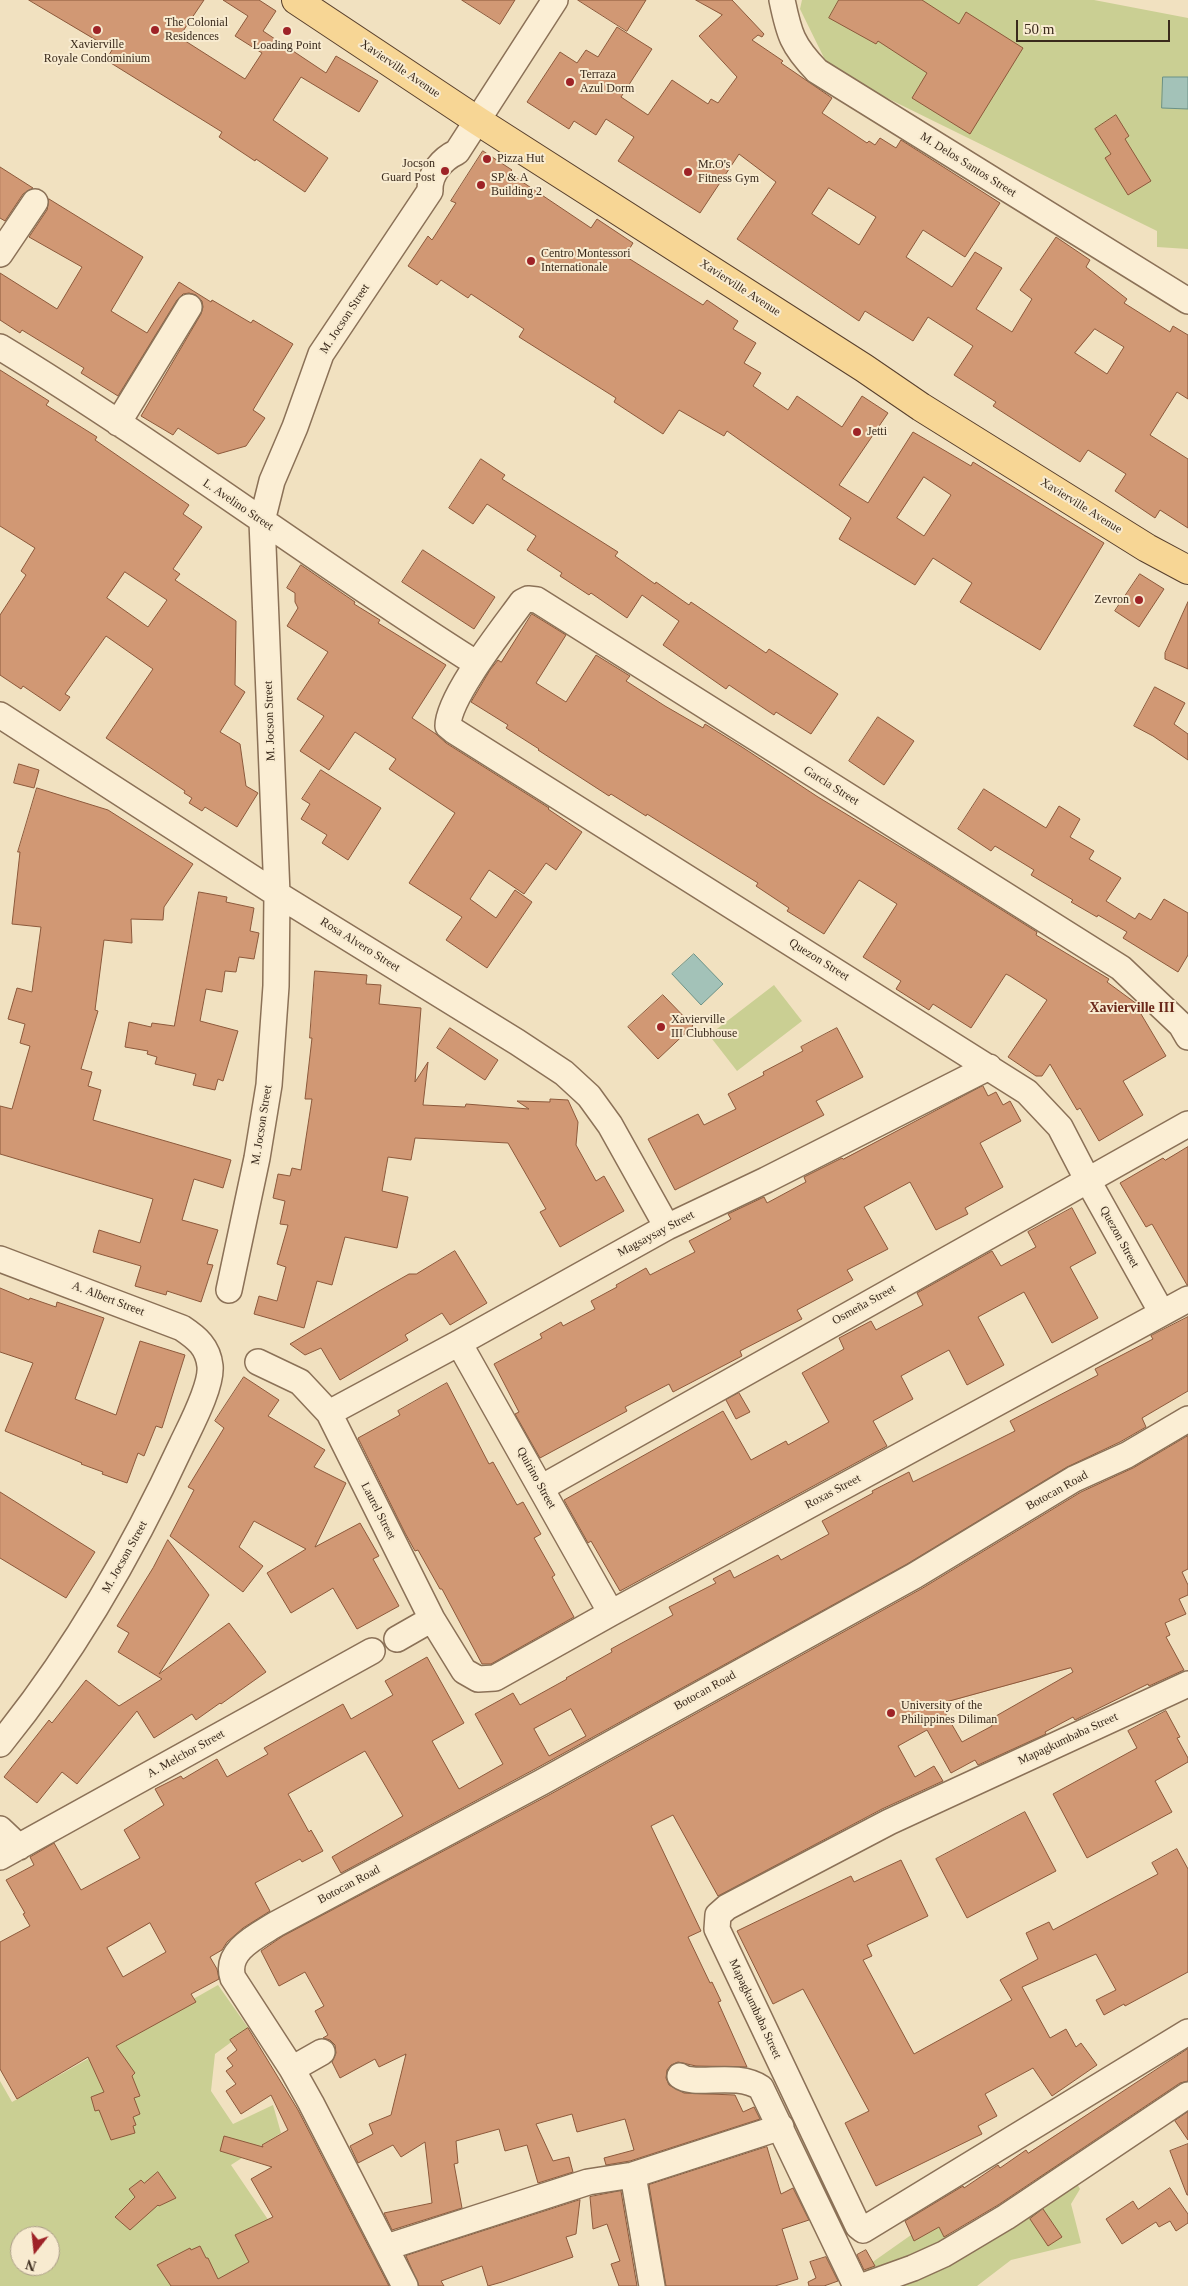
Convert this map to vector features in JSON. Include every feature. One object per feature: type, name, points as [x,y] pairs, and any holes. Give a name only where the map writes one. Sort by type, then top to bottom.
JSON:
[{"type":"main road","name":"Xavierville Avenue","points":[[296,0],[478,121],[864,368],[921,407],[1147,548],[1188,570]]},
{"type":"street","name":"M. Jocson Street","points":[[229,1290],[257,1158],[269,1085],[276,986],[277,894],[262,522],[272,481],[295,427],[321,354],[430,191],[430,181],[445,158],[457,152],[555,0]]},
{"type":"street","name":"M. Delos Santos Street","points":[[782,0],[792,39],[798,52],[817,71],[1188,301]]},
{"type":"street","points":[[0,254],[35,202]]},
{"type":"street","points":[[118,423],[189,307]]},
{"type":"street","name":"L. Avelino Street","points":[[0,347],[118,423],[262,522],[477,664]]},
{"type":"street","name":"Garcia Street","points":[[477,664],[522,602],[528,599],[537,600],[1121,968],[1181,1025],[1188,1037]]},
{"type":"street","name":"Quezon Street","points":[[477,664],[449,714],[448,726],[454,731],[1027,1092],[1060,1127],[1162,1313]]},
{"type":"street","name":"Rosa Alvero Street","points":[[0,715],[277,894],[564,1073],[589,1096],[610,1125],[667,1227]]},
{"type":"street","name":"Magsaysay Street","points":[[329,1413],[667,1227],[766,1180],[990,1067]]},
{"type":"street","name":"Osmeña Street","points":[[541,1488],[1087,1179],[1188,1124]]},
{"type":"street","name":"A. Albert Street","points":[[0,1258],[182,1328],[198,1339],[206,1352]]},
{"type":"street","name":"Roxas Street","points":[[478,1679],[495,1678],[1188,1299]]},
{"type":"street","name":"Quirino Street","points":[[459,1343],[611,1613]]},
{"type":"street","name":"M. Jocson Street","points":[[0,1744],[29,1709],[103,1597],[153,1507],[201,1404],[210,1368],[206,1352]]},
{"type":"street","name":"Laurel Street","points":[[258,1362],[300,1382],[329,1413],[432,1619],[464,1671],[478,1679]]},
{"type":"street","name":"Botocan Road","points":[[292,2068],[233,1978],[230,1969],[234,1955],[254,1937],[542,1782],[905,1581],[1074,1479],[1127,1455],[1188,1418]]},
{"type":"street","points":[[397,1639],[432,1619]]},
{"type":"street","name":"A. Melchor Street","points":[[10,1852],[372,1651]]},
{"type":"street","name":"Mapagkumbaba Street","points":[[1188,1684],[889,1822],[727,1907],[718,1915],[716,1929],[858,2226],[863,2230],[1188,2032]]},
{"type":"street","points":[[0,1828],[10,1852]]},
{"type":"street","points":[[322,2052],[292,2068],[387,2247],[405,2286]]},
{"type":"street","points":[[680,2076],[687,2079],[730,2079],[753,2083],[761,2088],[781,2126],[825,2225],[856,2286]]},
{"type":"street","points":[[863,2286],[913,2268],[944,2254],[1006,2217],[1188,2095]]},
{"type":"street","points":[[387,2247],[588,2182],[633,2175],[781,2126]]},
{"type":"street","points":[[633,2175],[652,2286]]},
{"type":"green space","points":[[802,0],[1094,0],[1188,18],[1188,249],[1157,247],[1157,231],[830,70],[800,9]]},
{"type":"green space","points":[[774,985],[802,1021],[737,1071],[709,1035]]},
{"type":"green space","points":[[218,1985],[249,2029],[215,2054],[211,2091],[233,2124],[273,2105],[281,2133],[231,2165],[273,2227],[278,2245],[220,2286],[0,2286],[0,2081],[12,2102]]},
{"type":"green space","points":[[1055,2144],[1080,2189],[1071,2204],[1081,2243],[1011,2260],[977,2286],[865,2286],[867,2266],[938,2216],[949,2236],[1039,2182],[1032,2155]]},
{"type":"water","points":[[1163,77],[1188,77],[1188,109],[1162,108]]},
{"type":"water","points":[[694,954],[723,984],[701,1005],[672,974]]},
{"type":"building","points":[[29,0],[204,0],[179,37],[245,79],[262,53],[235,36],[248,16],[223,0],[259,0],[276,11],[263,31],[326,73],[336,56],[378,81],[359,112],[301,77],[273,120],[328,158],[305,192],[219,137],[222,132],[106,60],[112,50]]},
{"type":"building","points":[[462,0],[515,0],[500,24]]},
{"type":"building","points":[[578,0],[646,0],[627,31]]},
{"type":"building","points":[[696,0],[732,0],[764,34],[762,37],[758,35],[752,40],[783,61],[781,63],[832,98],[822,113],[867,143],[869,141],[875,145],[880,138],[896,148],[901,140],[1000,203],[965,257],[923,230],[906,257],[952,287],[975,252],[1002,268],[976,309],[1012,332],[1032,299],[1020,290],[1056,237],[1090,260],[1086,267],[1127,299],[1124,303],[1170,332],[1173,326],[1188,335],[1188,399],[1177,392],[1150,435],[1188,459],[1188,528],[1160,510],[1155,518],[1115,491],[1126,474],[1088,450],[1080,462],[993,406],[996,402],[954,375],[973,346],[928,317],[913,341],[865,311],[859,321],[737,239],[776,182],[739,154],[700,213],[618,161],[634,137],[606,119],[596,135],[574,121],[569,129],[527,102],[560,52],[577,63],[586,50],[598,57],[617,27],[652,49],[621,97],[648,115],[672,80],[708,104],[711,99],[718,103],[737,77],[699,36],[722,15]],"holes":[[[829,188],[876,217],[859,245],[812,214]],[[1095,329],[1124,347],[1107,374],[1075,353]]]},
{"type":"building","points":[[839,0],[922,0],[959,24],[966,12],[1023,48],[970,134],[912,98],[927,73],[878,41],[876,44],[829,18]]},
{"type":"building","points":[[1116,115],[1129,136],[1125,139],[1151,181],[1128,195],[1105,158],[1111,154],[1095,129]]},
{"type":"building","points":[[483,151],[512,170],[509,173],[591,228],[597,219],[633,243],[625,256],[703,305],[707,300],[738,321],[733,329],[756,343],[744,363],[761,373],[753,386],[788,410],[797,396],[842,427],[862,396],[888,413],[839,485],[868,503],[913,432],[971,466],[973,462],[1104,543],[1040,650],[960,602],[972,583],[933,558],[915,585],[839,539],[851,518],[727,431],[724,436],[679,410],[663,434],[614,402],[616,398],[519,337],[524,329],[471,294],[468,298],[441,280],[437,285],[408,266],[428,236],[432,240],[456,203],[451,201]],"holes":[[[924,477],[951,495],[924,536],[897,518]]]},
{"type":"building","points":[[0,167],[33,188],[23,194],[5,221],[0,218]]},
{"type":"building","points":[[49,199],[143,257],[111,311],[147,333],[179,282],[211,302],[212,300],[251,323],[253,320],[293,344],[253,410],[265,418],[246,446],[218,454],[178,428],[173,435],[141,416],[201,314],[202,301],[196,295],[183,294],[177,300],[118,396],[81,373],[84,368],[22,330],[20,333],[0,320],[0,273],[57,309],[82,267],[29,237],[47,210]]},
{"type":"building","points":[[0,370],[49,401],[46,405],[97,437],[95,440],[189,505],[183,514],[202,527],[173,569],[180,574],[175,580],[236,621],[235,685],[245,692],[220,732],[240,744],[246,786],[258,793],[237,827],[205,807],[202,811],[189,803],[192,798],[184,793],[185,791],[106,738],[153,669],[106,636],[65,694],[70,697],[60,711],[23,686],[21,689],[0,675],[0,615],[26,575],[21,571],[35,548],[0,526]],"holes":[[[125,572],[167,600],[148,627],[107,598]]]},
{"type":"building","points":[[481,459],[505,475],[502,479],[618,552],[615,556],[655,584],[656,582],[689,605],[691,602],[766,653],[769,649],[838,694],[811,734],[776,712],[774,715],[729,685],[726,689],[663,645],[679,621],[642,595],[627,618],[591,593],[589,595],[560,576],[562,573],[527,550],[536,536],[487,504],[473,524],[449,508]]},
{"type":"building","points":[[423,550],[495,597],[474,629],[402,582]]},
{"type":"building","points":[[301,565],[355,602],[354,604],[380,620],[378,623],[446,665],[412,718],[446,743],[549,808],[582,832],[556,870],[546,863],[524,894],[489,870],[470,899],[496,918],[515,890],[532,902],[487,968],[446,940],[462,917],[409,883],[455,813],[389,769],[396,759],[355,732],[329,770],[300,751],[324,716],[297,699],[328,652],[287,626],[298,608],[295,602],[295,593],[287,588]]},
{"type":"building","name":"Zevron","points":[[1140,574],[1164,589],[1139,627],[1115,611]]},
{"type":"building","points":[[1188,602],[1188,669],[1165,659],[1165,653]]},
{"type":"building","points":[[532,614],[566,635],[536,683],[566,702],[596,655],[630,676],[626,681],[665,706],[703,728],[705,724],[818,797],[1037,932],[1036,935],[1109,979],[1107,982],[1141,1007],[1138,1009],[1166,1056],[1123,1081],[1143,1115],[1099,1141],[1080,1108],[1077,1110],[1050,1064],[1042,1076],[1036,1076],[1008,1057],[1047,1000],[1010,976],[1006,974],[971,1028],[933,1004],[929,1010],[896,989],[901,981],[863,957],[897,904],[859,880],[824,934],[787,911],[789,908],[756,886],[758,883],[647,814],[646,816],[611,794],[609,796],[538,750],[506,728],[508,725],[471,702],[490,670],[498,660],[501,662]]},
{"type":"building","points":[[1155,687],[1185,703],[1174,724],[1188,734],[1188,760],[1153,736],[1134,726]]},
{"type":"building","points":[[878,717],[914,741],[884,785],[849,761]]},
{"type":"building","points":[[19,764],[39,770],[34,788],[14,783]]},
{"type":"building","points":[[321,770],[381,808],[348,860],[322,843],[327,835],[301,819],[310,804],[302,799]]},
{"type":"building","points":[[37,788],[108,810],[193,864],[164,907],[163,920],[131,919],[132,943],[104,940],[95,1010],[98,1011],[81,1069],[92,1072],[88,1086],[101,1090],[93,1120],[231,1160],[223,1188],[194,1179],[182,1220],[218,1230],[207,1264],[213,1265],[201,1302],[167,1291],[166,1295],[135,1286],[141,1266],[93,1252],[99,1230],[140,1243],[153,1199],[0,1154],[0,1106],[12,1109],[30,1046],[20,1043],[25,1024],[8,1019],[17,988],[32,992],[41,927],[12,924],[20,852],[18,852]]},
{"type":"building","points":[[984,789],[1046,828],[1059,806],[1080,819],[1070,837],[1094,851],[1089,859],[1121,878],[1106,901],[1135,919],[1139,913],[1151,920],[1164,899],[1188,913],[1188,955],[1178,972],[1123,938],[1127,932],[1071,902],[1073,900],[1031,875],[1034,870],[995,846],[991,851],[958,829]]},
{"type":"building","points":[[199,892],[227,897],[226,902],[254,908],[250,931],[259,933],[254,959],[239,957],[236,972],[225,971],[222,992],[206,989],[200,1021],[238,1031],[223,1081],[218,1079],[215,1090],[193,1085],[196,1074],[155,1064],[157,1057],[147,1054],[148,1051],[125,1047],[129,1022],[151,1027],[152,1023],[174,1026]]},
{"type":"building","points":[[315,971],[367,975],[366,984],[381,985],[379,1004],[421,1008],[415,1082],[428,1062],[423,1105],[465,1107],[466,1104],[529,1109],[517,1101],[550,1102],[550,1099],[568,1100],[578,1122],[576,1145],[596,1181],[604,1176],[624,1211],[560,1247],[540,1212],[546,1209],[508,1143],[415,1138],[411,1160],[388,1157],[382,1191],[408,1197],[397,1248],[345,1237],[332,1285],[317,1281],[304,1328],[254,1314],[259,1296],[277,1301],[286,1267],[277,1264],[288,1225],[280,1224],[285,1201],[273,1198],[278,1174],[290,1176],[292,1168],[301,1170],[312,1099],[305,1099],[312,1038],[310,1038]]},
{"type":"building","name":"Xavierville III Clubhouse","points":[[663,995],[693,1026],[658,1059],[628,1027]]},
{"type":"building","points":[[450,1028],[498,1060],[485,1080],[437,1048]]},
{"type":"building","points":[[837,1028],[863,1077],[816,1101],[824,1115],[675,1190],[648,1139],[698,1114],[704,1125],[736,1109],[728,1094],[764,1075],[763,1072],[803,1051],[801,1047]]},
{"type":"building","points":[[983,1086],[988,1096],[996,1092],[1003,1105],[1010,1101],[1021,1121],[980,1143],[1003,1187],[965,1208],[968,1214],[936,1230],[910,1182],[864,1207],[888,1249],[847,1270],[853,1280],[797,1310],[802,1319],[740,1351],[742,1356],[673,1392],[669,1384],[625,1407],[627,1411],[540,1458],[515,1414],[519,1412],[494,1364],[542,1338],[540,1334],[561,1322],[563,1326],[595,1309],[591,1301],[646,1268],[650,1275],[695,1252],[689,1241],[731,1219],[728,1214],[764,1197],[767,1203],[806,1182],[804,1177],[843,1159]]},
{"type":"building","points":[[1188,1147],[1187,1285],[1152,1224],[1146,1227],[1120,1183],[1163,1158],[1165,1160]]},
{"type":"building","points":[[1072,1208],[1096,1253],[1070,1267],[1098,1318],[1052,1343],[1024,1292],[978,1317],[1004,1365],[967,1385],[949,1350],[901,1376],[913,1399],[873,1421],[887,1446],[620,1591],[591,1541],[588,1543],[564,1500],[723,1411],[751,1460],[786,1441],[788,1445],[829,1422],[802,1373],[844,1349],[839,1338],[871,1321],[876,1330],[923,1305],[917,1293],[992,1251],[1001,1266],[1036,1247],[1028,1232]]},
{"type":"building","points":[[455,1251],[487,1303],[450,1325],[442,1313],[405,1335],[408,1340],[340,1380],[321,1348],[305,1355],[290,1344],[409,1274],[416,1274]]},
{"type":"building","points":[[0,1288],[29,1300],[30,1298],[56,1307],[57,1302],[104,1318],[75,1399],[116,1415],[140,1341],[185,1355],[162,1428],[156,1426],[144,1456],[138,1453],[127,1483],[102,1474],[103,1472],[5,1431],[33,1363],[0,1352]]},
{"type":"building","points":[[1188,1317],[1188,1391],[1142,1418],[1146,1427],[1120,1442],[1067,1467],[907,1564],[535,1769],[341,1873],[332,1857],[403,1816],[365,1751],[288,1794],[309,1832],[311,1830],[323,1851],[302,1862],[300,1859],[255,1883],[270,1911],[243,1928],[227,1942],[222,1950],[210,1957],[217,1969],[219,1979],[191,1994],[196,2002],[116,2046],[135,2073],[132,2076],[140,2096],[134,2098],[140,2114],[133,2117],[136,2125],[133,2126],[135,2133],[111,2140],[99,2110],[95,2111],[91,2097],[104,2092],[88,2057],[17,2099],[0,2069],[0,1942],[30,1926],[23,1914],[25,1913],[6,1880],[34,1865],[30,1857],[54,1843],[81,1890],[140,1858],[124,1830],[164,1805],[155,1789],[181,1776],[183,1779],[217,1759],[227,1777],[268,1754],[264,1748],[343,1704],[351,1719],[393,1695],[385,1681],[427,1657],[464,1723],[432,1741],[459,1789],[503,1764],[475,1714],[513,1693],[520,1705],[567,1679],[612,1652],[611,1649],[673,1615],[669,1607],[716,1583],[713,1579],[730,1570],[734,1578],[778,1555],[781,1560],[829,1534],[822,1521],[873,1493],[872,1491],[909,1472],[913,1482],[1015,1431],[1010,1421],[1098,1375],[1095,1369],[1153,1339],[1151,1336]],"holes":[[[571,1709],[586,1736],[549,1756],[534,1729]],[[150,1923],[166,1952],[123,1977],[107,1948]]]},
{"type":"building","points":[[244,1377],[279,1400],[268,1416],[325,1450],[314,1467],[346,1483],[315,1547],[360,1523],[379,1556],[373,1559],[399,1606],[357,1629],[333,1588],[291,1613],[267,1573],[306,1549],[254,1521],[239,1547],[263,1566],[243,1592],[170,1536],[194,1490],[188,1487],[224,1428],[215,1421]]},
{"type":"building","points":[[447,1383],[489,1464],[493,1462],[517,1505],[523,1502],[541,1534],[534,1538],[555,1575],[552,1577],[574,1617],[491,1664],[482,1664],[442,1589],[440,1589],[418,1550],[415,1551],[358,1438],[400,1415],[398,1411]]},
{"type":"building","points":[[739,1393],[750,1412],[736,1419],[726,1400]]},
{"type":"building","points":[[1188,1436],[1188,1569],[1182,1572],[1188,1585],[1188,1595],[1179,1599],[1186,1614],[1165,1623],[1170,1635],[1166,1637],[1184,1670],[1149,1686],[1148,1684],[1075,1720],[1073,1717],[1045,1732],[1046,1734],[978,1765],[975,1760],[951,1773],[927,1730],[898,1746],[915,1777],[934,1766],[943,1781],[882,1809],[718,1896],[673,1815],[651,1826],[701,1931],[688,1937],[710,1983],[712,1982],[721,2001],[718,2002],[747,2067],[696,2066],[678,2062],[671,2065],[667,2070],[666,2078],[669,2085],[684,2093],[735,2095],[743,2112],[754,2107],[760,2119],[630,2161],[606,2165],[604,2158],[634,2150],[625,2119],[577,2132],[572,2114],[536,2124],[553,2161],[569,2157],[573,2172],[538,2183],[527,2145],[505,2151],[499,2129],[456,2141],[458,2163],[454,2164],[462,2208],[392,2230],[384,2213],[432,2203],[425,2142],[401,2157],[393,2145],[358,2163],[350,2146],[373,2134],[369,2124],[391,2115],[406,2054],[379,2067],[375,2059],[340,2078],[332,2062],[336,2053],[335,2045],[330,2040],[323,2038],[328,2035],[315,2011],[324,2006],[305,1972],[279,1986],[261,1951],[283,1936],[549,1795],[921,1589],[1081,1492],[1133,1468]],"holes":[[[1071,1668],[1073,1672],[989,1720],[992,1726],[962,1742],[940,1704]]]},
{"type":"building","points":[[0,1492],[95,1552],[66,1598],[0,1558]]},
{"type":"building","points":[[168,1540],[209,1595],[159,1674],[229,1623],[266,1672],[196,1720],[192,1714],[154,1738],[137,1711],[77,1784],[62,1772],[37,1803],[4,1777],[49,1720],[52,1723],[86,1680],[119,1706],[162,1679],[118,1652],[129,1633],[117,1626]]},
{"type":"building","points":[[1166,1711],[1180,1737],[1177,1738],[1188,1758],[1188,1762],[1155,1781],[1172,1812],[1087,1858],[1053,1794],[1137,1748],[1128,1731]]},
{"type":"building","points":[[1025,1812],[1056,1871],[967,1918],[936,1859]]},
{"type":"building","points":[[1177,1849],[1188,1869],[1188,1972],[1125,2006],[1124,2004],[1104,2015],[1096,2000],[1116,1990],[1096,1954],[1022,1987],[1050,2038],[1066,2029],[1076,2047],[1081,2043],[1097,2065],[1052,2096],[1033,2068],[985,2094],[997,2116],[978,2126],[982,2134],[876,2186],[845,2123],[869,2111],[803,1989],[773,2004],[737,1931],[851,1876],[854,1882],[901,1860],[928,1916],[867,1945],[872,1956],[863,1960],[914,2054],[1012,2000],[1000,1980],[1038,1959],[1026,1933],[1049,1922],[1053,1930],[1158,1874],[1152,1863]]},
{"type":"building","points":[[248,2028],[298,2110],[389,2286],[171,2286],[157,2265],[190,2248],[191,2250],[200,2246],[218,2279],[249,2262],[235,2235],[273,2217],[251,2179],[272,2167],[220,2151],[224,2136],[263,2147],[262,2145],[288,2130],[271,2095],[241,2114],[226,2091],[236,2084],[226,2071],[233,2066],[227,2058],[237,2050],[230,2040]]},
{"type":"building","points":[[1188,2049],[1188,2081],[1180,2083],[998,2205],[944,2237],[939,2227],[914,2241],[905,2221],[963,2186],[964,2188],[998,2165],[1000,2168],[1026,2150],[1028,2153]]},
{"type":"building","points":[[1188,2112],[1188,2140],[1175,2121]]},
{"type":"building","points":[[1188,2144],[1188,2195],[1187,2195],[1170,2151]]},
{"type":"building","points":[[767,2147],[781,2194],[793,2188],[809,2220],[782,2229],[798,2279],[775,2286],[666,2286],[649,2185]]},
{"type":"building","points":[[158,2172],[176,2198],[158,2205],[130,2230],[115,2217],[135,2197],[129,2189],[141,2180],[144,2183]]},
{"type":"building","points":[[1170,2188],[1188,2214],[1188,2223],[1176,2231],[1170,2221],[1159,2227],[1156,2222],[1122,2244],[1106,2219],[1133,2201],[1138,2209]]},
{"type":"building","points":[[621,2191],[637,2286],[619,2286],[611,2264],[620,2261],[607,2224],[593,2229],[590,2197]]},
{"type":"building","points":[[580,2200],[576,2234],[566,2237],[573,2257],[502,2282],[488,2286],[482,2266],[441,2281],[444,2286],[419,2286],[406,2256]]},
{"type":"building","points":[[1043,2209],[1062,2237],[1048,2246],[1030,2219]]},
{"type":"building","points":[[866,2250],[875,2266],[864,2270],[857,2255]]},
{"type":"building","points":[[826,2257],[838,2281],[824,2286],[809,2286],[808,2282],[816,2278],[810,2262]]},
{"type":"place","name":"Xavierville Royale Condominium","points":[[97,30]]},
{"type":"place","name":"The Colonial Residences","points":[[155,30]]},
{"type":"place","name":"Loading Point","points":[[287,31]]},
{"type":"place","name":"Terraza Azul Dorm","points":[[570,82]]},
{"type":"place","name":"Pizza Hut","points":[[487,159]]},
{"type":"place","name":"Jocson Guard Post","points":[[445,171]]},
{"type":"place","name":"Mr.O's Fitness Gym","points":[[688,172]]},
{"type":"place","name":"SP & A Building 2","points":[[481,185]]},
{"type":"place","name":"Centro Montessori Internationale","points":[[531,261]]},
{"type":"place","name":"Jetti","points":[[857,432]]},
{"type":"place","name":"Zevron","points":[[1139,600]]},
{"type":"place","name":"Xavierville III Clubhouse","points":[[661,1027]]},
{"type":"place","name":"University of the Philippines Diliman","points":[[891,1713]]},
{"type":"district","name":"Xavierville III","points":[[1132,1008]]}]
